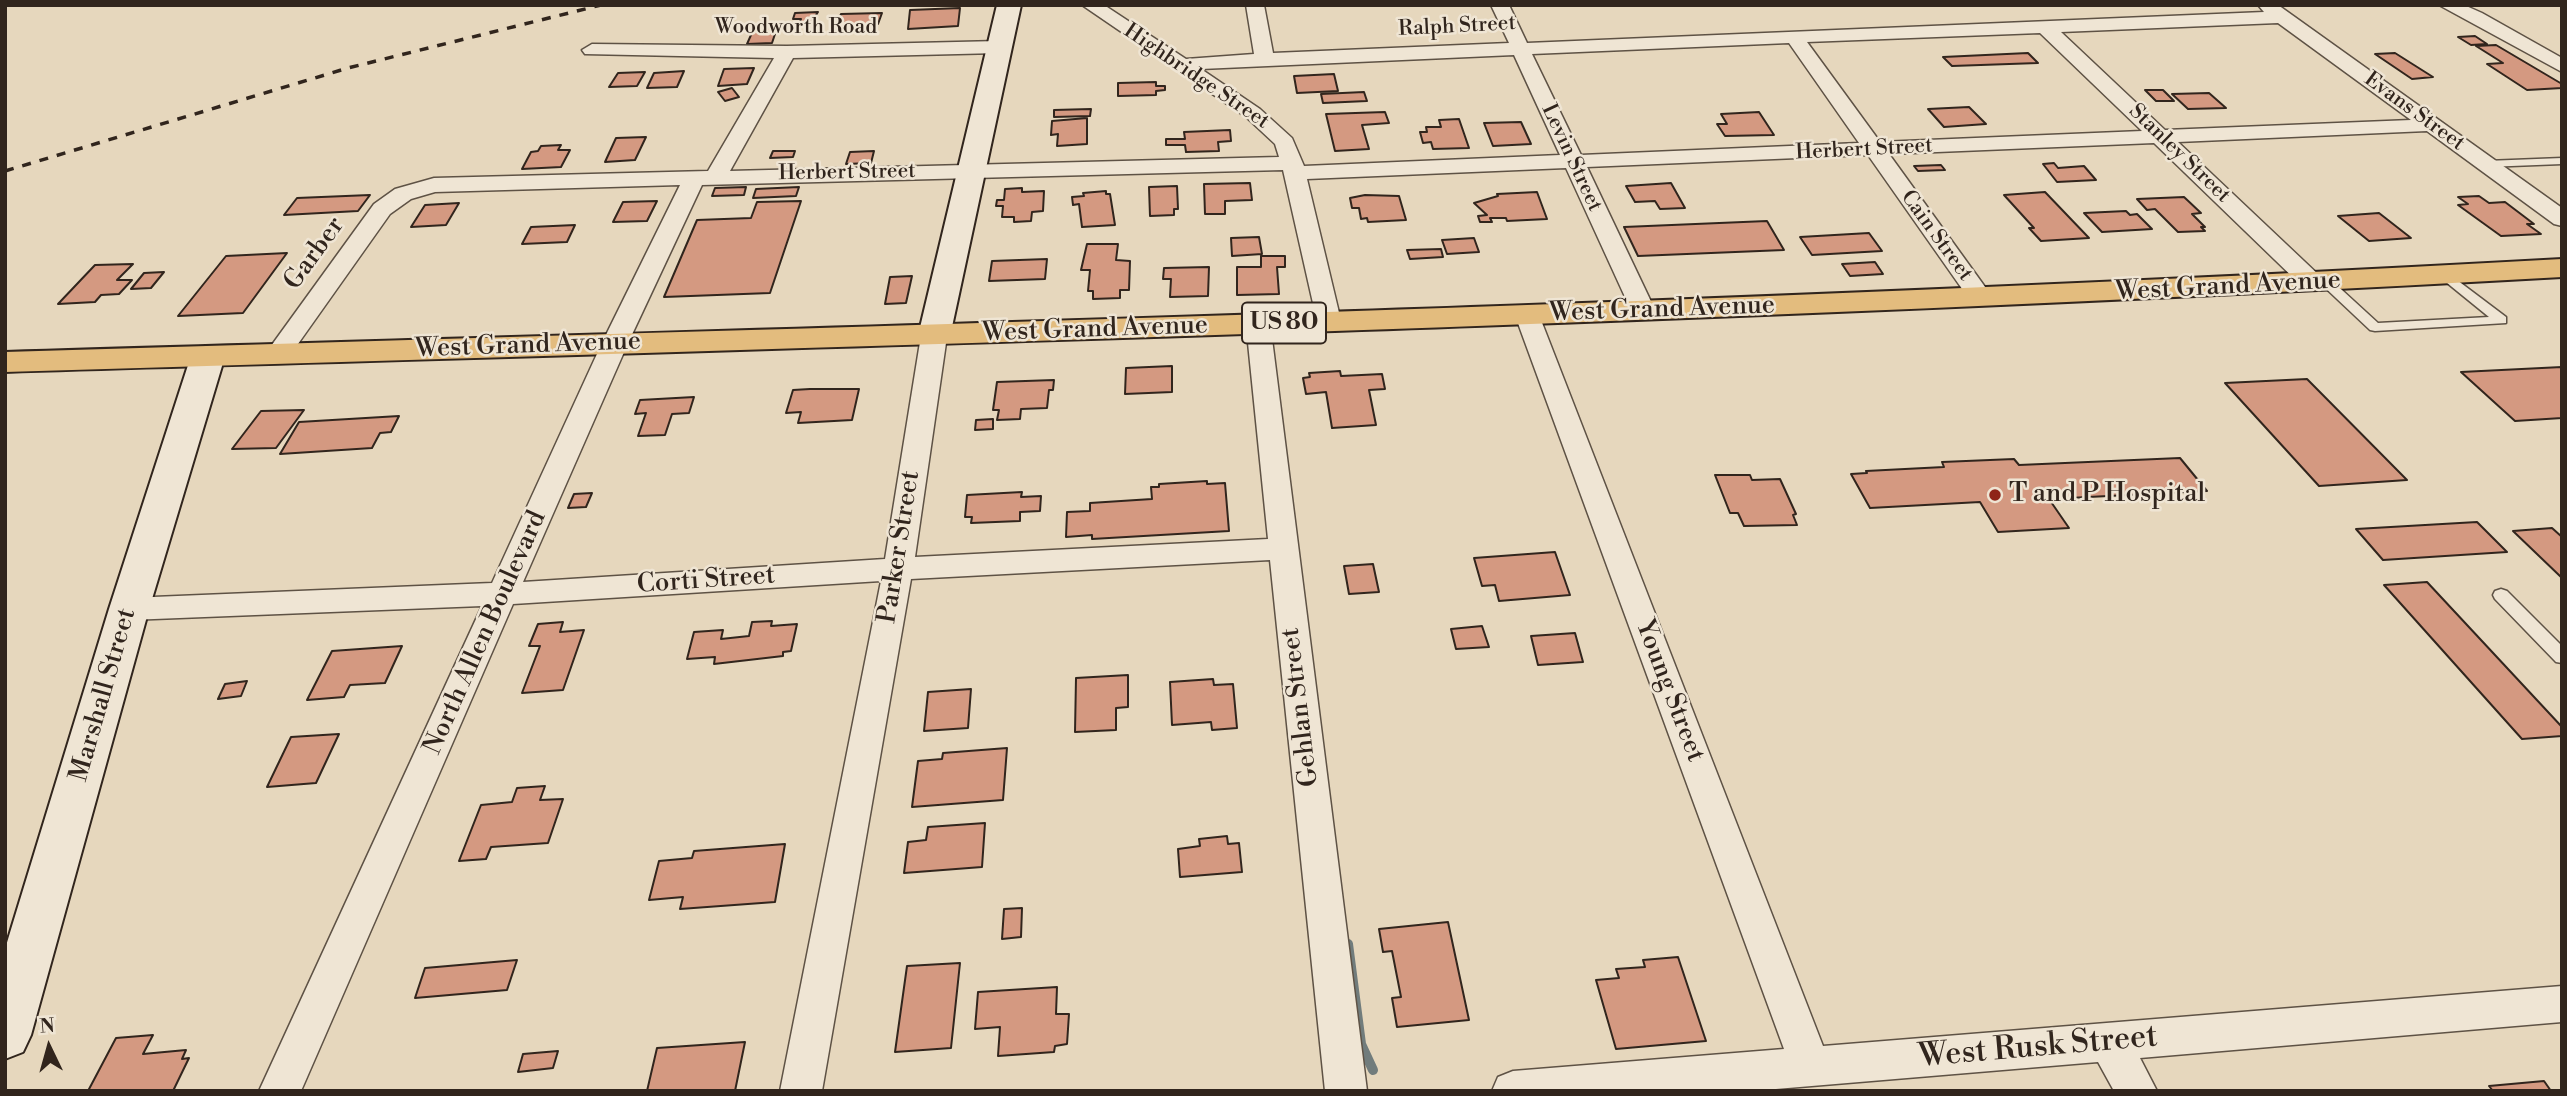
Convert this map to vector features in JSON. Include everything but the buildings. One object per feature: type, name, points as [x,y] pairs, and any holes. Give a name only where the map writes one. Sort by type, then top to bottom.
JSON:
[{"type":"highway","name":"West Grand Avenue","points":[[5,362],[934,336],[1527,315],[2319,283],[2562,268]]},
{"type":"street","name":"Parker Street","points":[[801,1091],[898,569],[934,336],[1009,5]]},
{"type":"street","name":"Highbridge Street","points":[[1091,5],[1265,122],[1285,142],[1294,168],[1329,321]]},
{"type":"street","points":[[1255,5],[1265,59]]},
{"type":"street","name":"Levin Street","points":[[1500,5],[1643,310]]},
{"type":"street","points":[[2448,5],[2476,17],[2562,66]]},
{"type":"street","name":"Ralph Street","points":[[1180,66],[1265,59],[1520,47],[2044,26],[2274,11]]},
{"type":"street","name":"Evans Street","points":[[2274,11],[2562,219]]},
{"type":"street","name":"Stanley Street","points":[[2044,26],[2319,283]]},
{"type":"street","name":"Cain Street","points":[[1793,36],[1981,298]]},
{"type":"street","name":"Woodworth Road","points":[[592,50],[787,52],[999,47]]},
{"type":"street","name":"North Allen Boulevard","points":[[280,1091],[615,343],[705,177],[787,52]]},
{"type":"street","name":"Herbert Street","points":[[403,194],[434,184],[449,183],[972,170],[1573,163],[2432,125]]},
{"type":"street","name":"Garber","points":[[279,353],[383,209],[403,194]]},
{"type":"street","name":"Young Street","points":[[1527,315],[1811,1067]]},
{"type":"street","name":"Gehlan Street","points":[[1258,323],[1346,1091]]},
{"type":"street","name":"Marshall Street","points":[[5,1035],[129,610],[208,356]]},
{"type":"street","name":"Corti Street","points":[[129,610],[504,594],[898,569],[1282,549]]},
{"type":"street","name":"West Rusk Street","points":[[1513,1091],[2562,1004]]},
{"type":"street","points":[[2109,1041],[2136,1091]]},
{"type":"lane","points":[[2486,164],[2562,161]]},
{"type":"lane","points":[[2319,283],[2375,327],[2501,320],[2445,275]]},
{"type":"lane","points":[[2501,595],[2562,657]]},
{"type":"waterway","points":[[1348,944],[1361,1044],[1373,1070]]},
{"type":"railway","points":[[5,171],[348,68],[601,5]]},
{"type":"place","name":"T and P Hospital","points":[[1995,495]]}]
